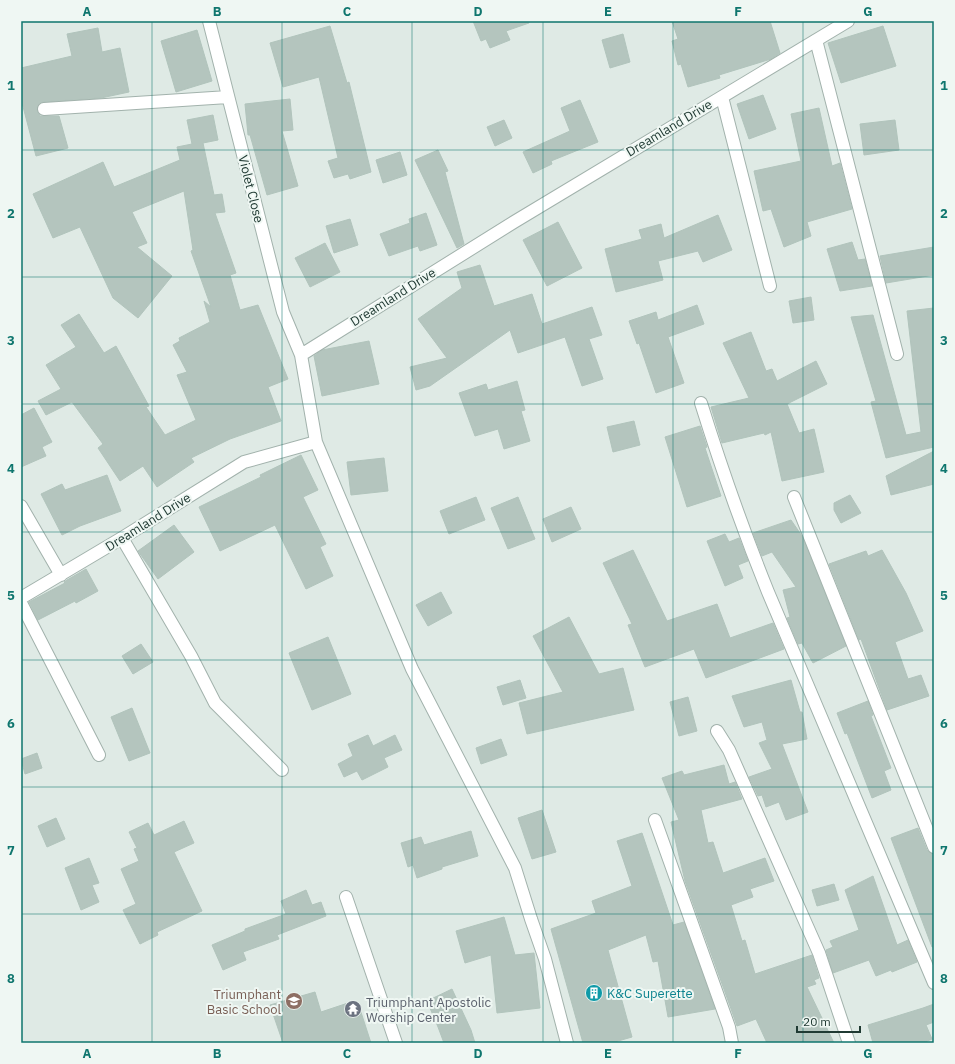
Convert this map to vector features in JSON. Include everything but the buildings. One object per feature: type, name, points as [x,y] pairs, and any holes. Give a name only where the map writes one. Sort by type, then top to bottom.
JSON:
[{"type":"street","name":"Violet Close","points":[[209,21],[283,312],[301,354]]},
{"type":"street","name":"Dreamland Drive","points":[[301,354],[514,222],[848,21]]},
{"type":"street","points":[[816,40],[897,354]]},
{"type":"street","points":[[44,109],[228,97]]},
{"type":"street","points":[[722,97],[770,286]]},
{"type":"street","points":[[301,354],[316,442],[412,669],[515,868],[545,959],[568,1043]]},
{"type":"street","points":[[702,403],[721,466],[768,592],[934,983]]},
{"type":"street","name":"Dreamland Drive","points":[[21,598],[122,538],[244,462],[316,442]]},
{"type":"street","points":[[794,497],[934,847]]},
{"type":"street","points":[[21,506],[61,575]]},
{"type":"street","points":[[122,538],[191,656],[215,702],[282,770]]},
{"type":"street","points":[[21,603],[98,755]]},
{"type":"street","points":[[717,731],[729,750],[819,953],[849,1043]]},
{"type":"street","points":[[655,820],[729,1027],[732,1043]]},
{"type":"street","points":[[346,896],[396,1043]]},
{"type":"place","name":"K&C Superette","points":[[594,993]]},
{"type":"place","name":"Triumphant Basic School","points":[[294,1001]]},
{"type":"place","name":"Triumphant Apostolic Worship Center","points":[[353,1009]]}]
